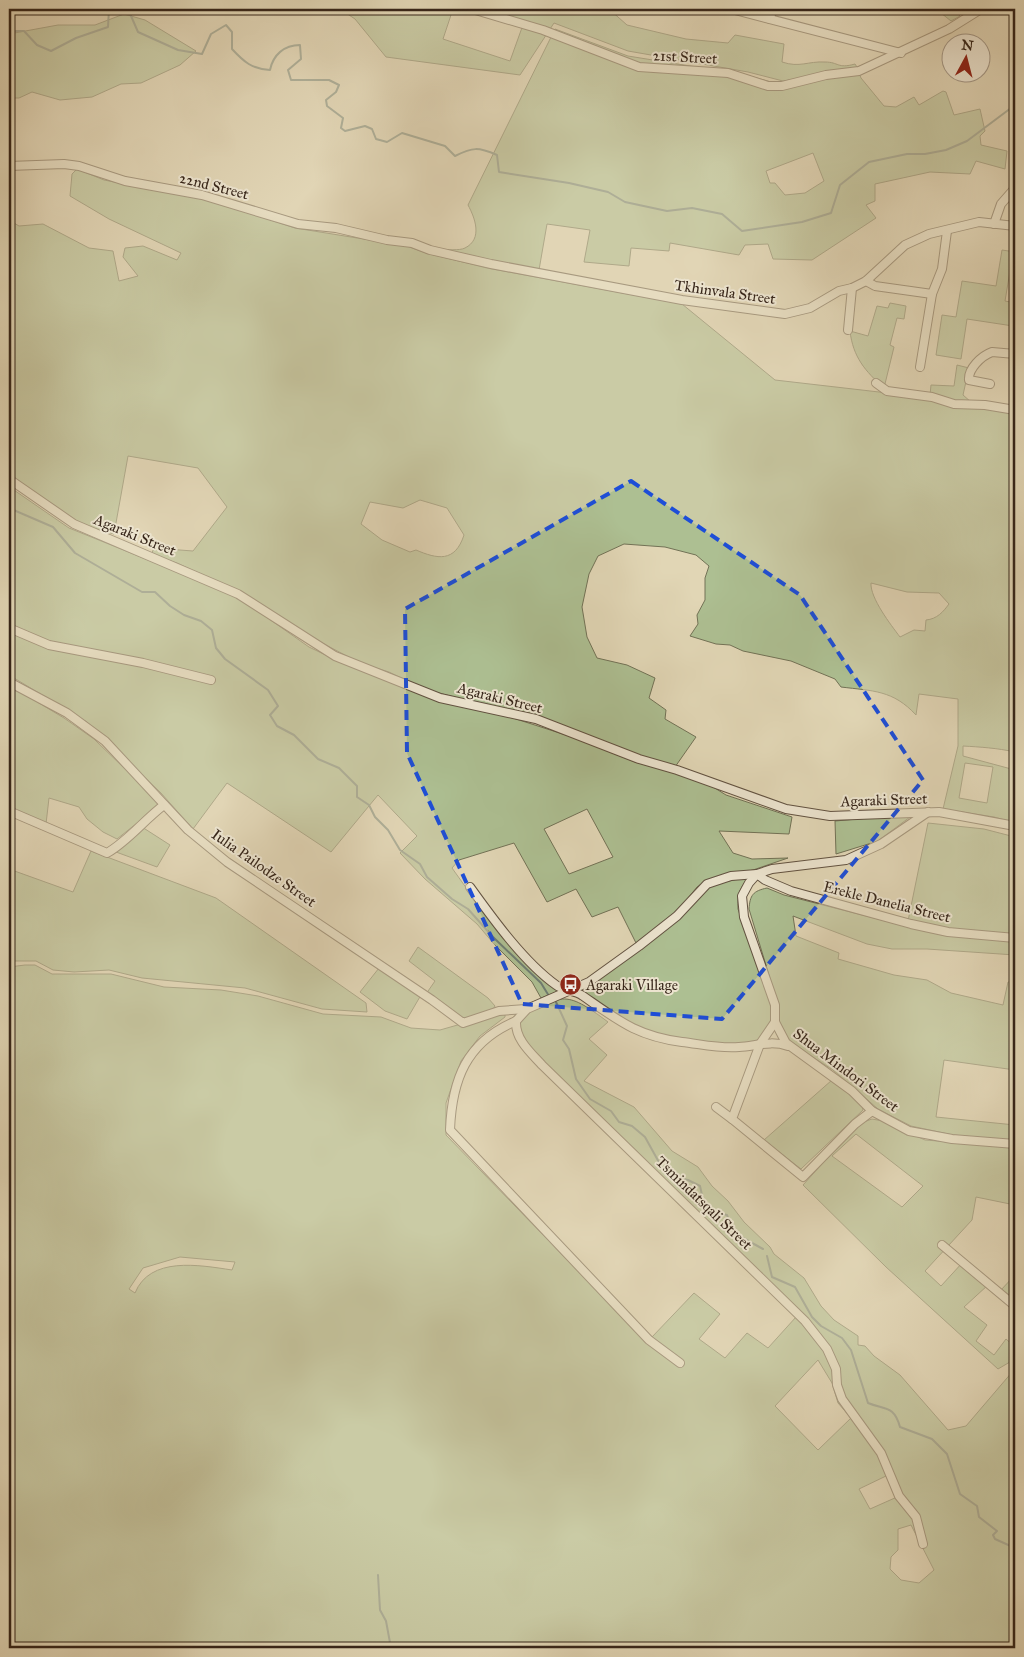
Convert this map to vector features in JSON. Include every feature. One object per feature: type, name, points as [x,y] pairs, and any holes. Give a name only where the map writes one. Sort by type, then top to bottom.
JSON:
[{"type":"street","name":"21st Street","points":[[472,9],[543,30],[638,67],[728,73],[768,86],[782,86],[826,75],[859,71],[949,29],[981,9]]},
{"type":"street","points":[[731,9],[901,53]]},
{"type":"street","points":[[770,18],[772,9]]},
{"type":"street","name":"22nd Street","points":[[9,166],[64,164],[79,166],[125,181],[202,195],[298,224],[336,228],[386,240],[412,243]]},
{"type":"street","points":[[994,224],[1001,204],[1015,188]]},
{"type":"street","name":"Tkhinvala Street","points":[[412,243],[430,250],[490,264],[726,308],[785,314],[799,312],[839,291],[852,288],[866,281],[896,253],[916,239],[978,222],[1015,226]]},
{"type":"street","points":[[920,367],[932,294],[942,269],[948,230]]},
{"type":"street","points":[[866,281],[875,286],[932,294]]},
{"type":"street","points":[[848,330],[852,288]]},
{"type":"street","points":[[990,384],[969,380],[970,373],[977,363],[992,352],[1015,354]]},
{"type":"street","points":[[876,383],[887,391],[940,398],[954,404],[985,405],[1015,410]]},
{"type":"street","name":"Agaraki Street","points":[[11,483],[74,524],[238,594],[335,656],[440,698],[536,719],[639,759],[676,770],[786,809],[830,816],[930,811],[968,816],[1015,826]]},
{"type":"street","points":[[9,628],[49,645],[143,663],[211,680]]},
{"type":"street","name":"Iulia Pailodze Street","points":[[9,682],[67,713],[104,742],[139,776],[188,830],[227,862],[424,995],[454,1018],[463,1023],[499,1011],[527,1009]]},
{"type":"street","points":[[9,811],[107,853],[118,847],[164,804]]},
{"type":"street","points":[[680,1363],[649,1340],[450,1130],[455,1089],[469,1057],[481,1042],[496,1029],[516,1021],[527,1009],[588,982],[639,946],[669,923],[707,884],[731,876],[758,874],[772,869],[846,860],[881,844],[930,811]]},
{"type":"street","name":"Erekle Danelia Street","points":[[758,874],[765,880],[791,891],[911,924],[948,932],[1015,938]]},
{"type":"street","name":"Shua Mindori Street","points":[[758,874],[749,883],[742,896],[742,909],[775,1005],[775,1022],[780,1036],[790,1046],[846,1086],[872,1111],[909,1131],[925,1135],[1015,1144]]},
{"type":"street","points":[[470,887],[506,935],[548,979],[568,991],[580,994],[615,1020],[637,1032],[655,1037],[738,1048],[776,1043],[790,1046]]},
{"type":"street","name":"Tsmindatsqali Street","points":[[516,1021],[516,1030],[524,1045],[548,1072],[805,1321],[827,1349],[836,1368],[837,1385],[842,1399],[880,1453],[899,1496],[916,1517],[923,1544]]},
{"type":"street","points":[[732,1119],[760,1044],[775,1022]]},
{"type":"street","points":[[716,1107],[803,1177],[855,1124],[872,1111]]},
{"type":"street","points":[[942,1245],[1015,1306]]},
{"type":"highlighted area","points":[[631,481],[800,595],[923,780],[722,1019],[522,1004],[407,753],[405,609]]},
{"type":"green space","points":[[340,9],[453,9],[443,39],[510,61],[524,22],[488,9],[609,9],[627,25],[686,39],[728,43],[735,35],[784,44],[782,62],[788,64],[830,62],[841,66],[855,64],[857,67],[869,63],[857,68],[861,78],[884,106],[896,107],[914,97],[919,105],[943,91],[946,92],[954,115],[980,109],[985,131],[980,136],[981,145],[1007,151],[1005,169],[976,161],[970,174],[930,172],[875,184],[875,201],[866,205],[876,218],[812,260],[773,259],[768,244],[745,245],[739,255],[670,243],[669,251],[631,248],[629,266],[584,262],[590,230],[547,224],[539,270],[440,250],[462,249],[471,244],[474,239],[476,234],[475,222],[468,205],[555,29],[628,56],[746,75],[782,85],[809,77],[783,81],[748,72],[628,51],[554,23],[520,75],[386,57],[355,19]],"holes":[[[813,153],[824,181],[805,193],[785,195],[775,183],[770,183],[766,171]]]},
{"type":"green space","points":[[936,9],[953,9],[960,16],[951,21]]},
{"type":"green space","points":[[1015,9],[1015,15],[983,10]]},
{"type":"green space","points":[[124,14],[145,20],[196,51],[180,65],[141,83],[121,84],[92,97],[60,100],[32,92],[19,98],[9,98],[9,34],[58,25],[95,25]]},
{"type":"green space","points":[[924,39],[890,55],[869,63]]},
{"type":"green space","points":[[1015,97],[1015,139],[1010,138],[1011,99]]},
{"type":"green space","points":[[77,169],[104,180],[212,201],[295,228],[407,246],[426,253],[487,268],[682,304],[775,380],[931,398],[1015,412],[1015,752],[963,746],[963,756],[1015,770],[1015,823],[994,817],[943,809],[958,746],[958,699],[919,694],[916,715],[891,696],[873,691],[841,687],[835,679],[791,661],[743,651],[730,645],[716,644],[690,636],[698,624],[697,615],[705,600],[705,578],[709,566],[696,555],[665,547],[624,544],[598,556],[589,574],[582,607],[587,637],[597,658],[627,665],[655,678],[649,698],[666,710],[665,719],[696,737],[675,767],[474,702],[423,689],[389,672],[360,663],[290,626],[241,593],[177,563],[151,555],[154,548],[193,551],[227,507],[198,468],[128,456],[114,534],[79,524],[9,477],[9,220],[19,226],[43,224],[89,248],[113,251],[119,281],[138,276],[123,257],[125,248],[143,246],[177,260],[181,253],[109,219],[70,196],[72,174]],"holes":[[[420,500],[447,508],[464,535],[456,550],[450,554],[438,557],[416,550],[410,552],[382,540],[361,524],[370,502],[403,508]],[[871,583],[907,592],[939,593],[949,604],[937,617],[926,620],[925,631],[914,630],[900,637],[882,611]],[[965,763],[993,767],[987,803],[959,798]]]},
{"type":"green space","points":[[1002,250],[1015,252],[1015,265],[1011,265],[1005,301],[1015,303],[1013,326],[967,319],[961,359],[936,355],[942,315],[956,317],[962,281],[996,286]]},
{"type":"green space","points":[[890,303],[906,306],[904,319],[897,318],[890,345],[894,347],[884,388],[861,363],[854,348],[850,331],[868,336],[877,306],[888,308]]},
{"type":"green space","points":[[957,365],[969,368],[963,395],[971,402],[967,404],[930,395],[931,385],[954,386]]},
{"type":"green space","points":[[11,488],[69,528],[168,568],[175,569],[238,597],[309,647],[340,662],[438,701],[513,718],[572,737],[635,762],[695,779],[710,785],[726,795],[792,817],[789,834],[719,831],[733,853],[752,859],[788,858],[753,870],[707,880],[697,887],[673,917],[637,945],[618,907],[592,917],[576,889],[547,902],[514,843],[459,860],[452,868],[467,889],[559,991],[541,998],[532,982],[477,924],[425,879],[400,853],[417,836],[378,795],[331,852],[227,783],[193,829],[161,793],[87,722],[9,675],[9,490]],"holes":[[[587,809],[613,857],[569,874],[544,829]]]},
{"type":"green space","points":[[9,685],[64,718],[94,739],[154,797],[158,802],[157,807],[117,839],[103,832],[87,819],[79,807],[49,798],[46,824],[9,807]]},
{"type":"green space","points":[[903,815],[910,817],[878,841],[836,854],[835,821]]},
{"type":"green space","points":[[928,823],[984,829],[1015,837],[1015,935],[964,931],[908,921]]},
{"type":"green space","points":[[142,827],[170,845],[157,867],[116,852]]},
{"type":"green space","points":[[91,851],[216,898],[366,1003],[367,1012],[322,1009],[245,988],[142,978],[109,970],[74,972],[53,970],[36,961],[9,961],[9,869],[73,892]]},
{"type":"green space","points":[[751,876],[744,883],[740,891],[738,909],[771,1003],[771,1019],[768,1029],[758,1041],[734,1045],[674,1038],[639,1030],[618,1019],[583,989],[649,942],[711,885]]},
{"type":"green space","points":[[767,888],[784,895],[909,927],[1015,941],[1015,955],[927,949],[892,949],[867,944],[793,916],[796,936],[839,953],[838,959],[894,975],[927,980],[951,993],[1003,1005],[1008,982],[1015,982],[1015,1070],[944,1060],[936,1117],[1015,1125],[1015,1141],[953,1135],[911,1126],[878,1109],[833,1070],[792,1044],[780,1028],[778,1005],[749,909],[753,894]]},
{"type":"green space","points":[[418,947],[488,998],[495,1006],[492,1011],[464,1019],[457,1017],[426,994],[435,981],[409,961]]},
{"type":"green space","points":[[35,965],[52,974],[111,974],[164,987],[221,990],[258,996],[323,1014],[381,1017],[411,1028],[440,1030],[496,1014],[505,1014],[505,1017],[480,1036],[461,1061],[446,1103],[446,1135],[653,1348],[657,1343],[652,1337],[694,1293],[720,1314],[699,1339],[725,1358],[747,1333],[768,1348],[796,1317],[526,1044],[515,1018],[543,1005],[563,999],[581,1004],[593,1011],[608,1022],[589,1039],[607,1055],[584,1081],[634,1107],[672,1151],[698,1167],[712,1186],[728,1201],[744,1222],[770,1247],[774,1254],[804,1278],[821,1306],[834,1320],[858,1336],[858,1345],[865,1346],[874,1356],[900,1375],[948,1430],[966,1426],[1015,1371],[1015,1648],[9,1648],[9,967]],"holes":[[[180,1257],[235,1262],[232,1270],[191,1265],[164,1268],[152,1273],[142,1281],[135,1293],[129,1289],[143,1268]],[[818,1360],[832,1383],[838,1403],[851,1418],[818,1450],[775,1406]],[[886,1476],[897,1497],[870,1509],[859,1489]],[[911,1525],[934,1570],[919,1583],[901,1580],[890,1569],[891,1557],[898,1550],[898,1529]]]},
{"type":"green space","points":[[379,968],[421,995],[407,1019],[385,1011],[360,992]]},
{"type":"green space","points":[[832,1080],[862,1105],[863,1110],[801,1169],[764,1140]]},
{"type":"green space","points":[[872,1119],[883,1121],[925,1140],[1015,1147],[1015,1205],[976,1197],[972,1220],[925,1271],[941,1286],[963,1262],[988,1285],[964,1307],[987,1325],[976,1341],[994,1355],[1006,1339],[1015,1347],[1015,1359],[998,1369],[886,1267],[803,1185],[858,1124]],"holes":[[[856,1134],[923,1186],[902,1207],[832,1156]]]},
{"type":"green space","points":[[1015,1275],[1015,1302],[1000,1291]]},
{"type":"waterway","points":[[9,34],[16,31],[24,31],[37,45],[51,51],[76,38],[108,27],[109,9]]},
{"type":"waterway","points":[[128,9],[138,32],[178,50],[202,54],[211,34],[226,25],[232,32],[232,49],[240,58],[258,68],[270,70],[271,65],[280,52],[294,45],[300,45],[301,59],[288,70],[291,80],[329,80],[339,85],[336,92],[326,100],[327,106],[343,118],[341,128],[345,131],[365,126],[372,129],[376,139],[387,142],[402,133],[445,146],[455,156],[476,149],[485,151],[497,155],[499,172],[569,183],[608,192],[625,202],[667,211],[692,208],[722,214],[742,231],[802,222],[831,213],[840,185],[869,162],[907,154],[925,154],[946,150],[967,141],[1015,105]]},
{"type":"waterway","points":[[9,508],[53,527],[75,553],[142,592],[155,592],[170,606],[184,615],[201,621],[212,630],[216,648],[225,659],[268,690],[278,706],[270,715],[277,726],[294,735],[318,759],[339,768],[357,786],[357,797],[369,805],[375,817],[388,830],[400,850],[420,864],[427,877],[452,899],[468,909],[493,937],[541,983],[549,996]]},
{"type":"waterway","points":[[556,1002],[567,1026],[563,1040],[569,1049],[576,1079],[590,1099],[611,1111],[619,1122],[632,1126],[645,1137],[666,1175],[688,1180],[700,1186],[705,1207],[708,1210],[727,1215],[734,1233],[763,1249]]},
{"type":"waterway","points":[[767,1256],[772,1277],[795,1287],[812,1317],[821,1326],[842,1338],[851,1350],[868,1403],[888,1409],[895,1415],[900,1427],[932,1439],[947,1454],[960,1494],[977,1506],[979,1517],[997,1531],[993,1535],[995,1539],[1015,1548]]},
{"type":"waterway","points":[[378,1575],[380,1610],[386,1621],[391,1648]]},
{"type":"place","name":"Agaraki Village","points":[[570,985]]}]
